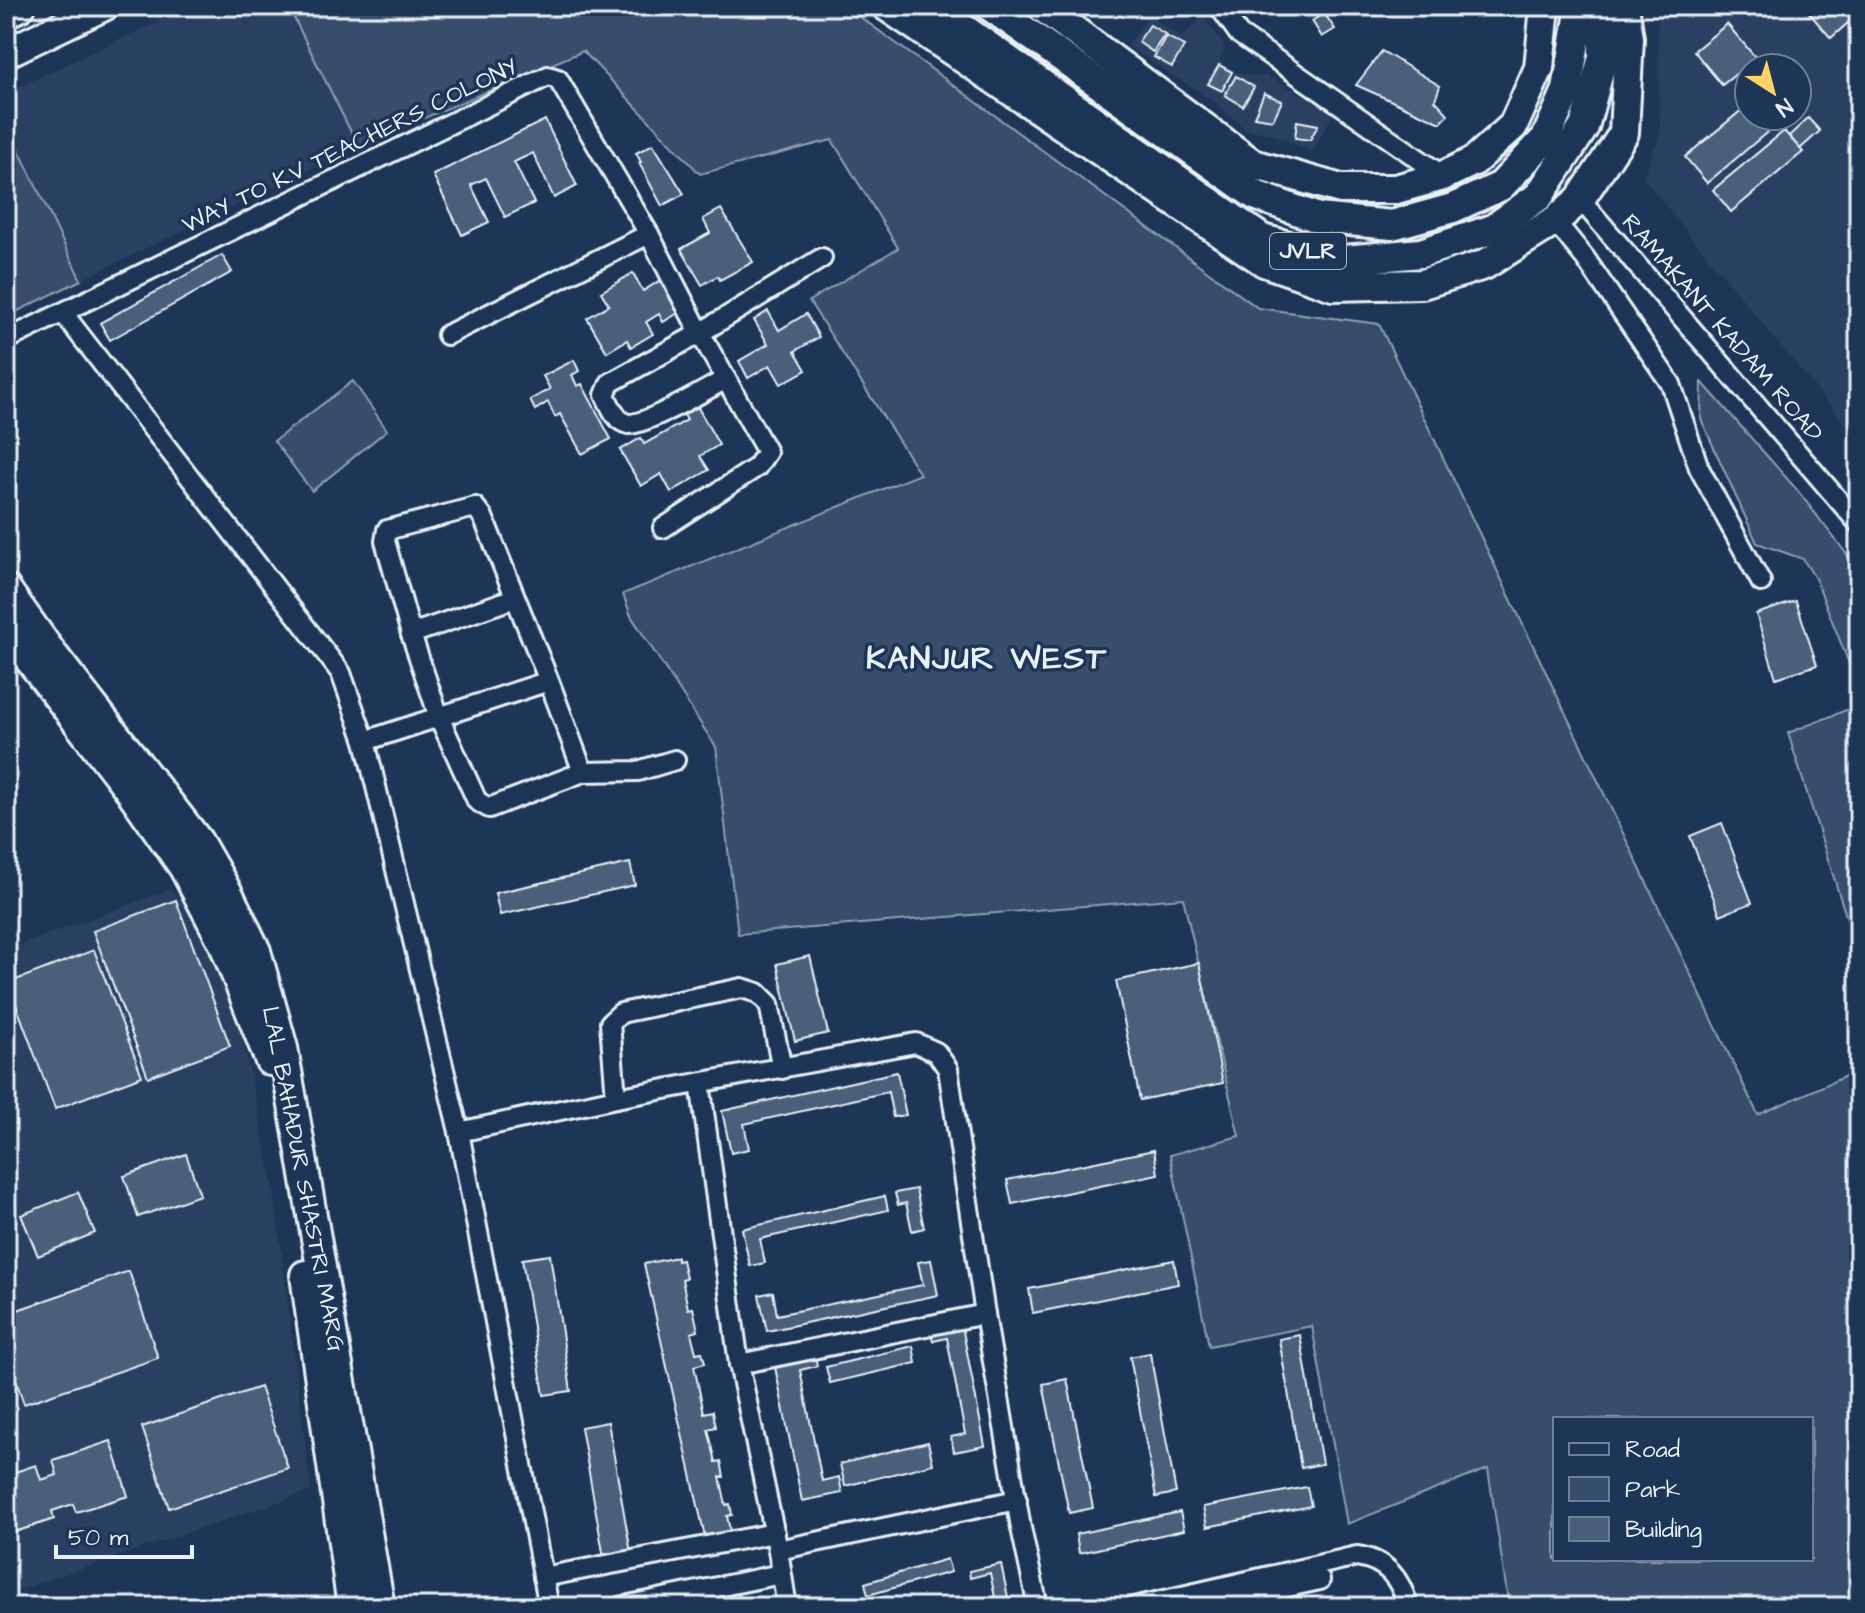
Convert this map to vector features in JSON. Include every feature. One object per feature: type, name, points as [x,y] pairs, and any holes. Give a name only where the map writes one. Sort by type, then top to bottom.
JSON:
[{"type":"main road","points":[[6,13],[21,6]]},
{"type":"main road","points":[[6,39],[78,6]]},
{"type":"main road","points":[[6,53],[104,6]]},
{"type":"main road","points":[[886,6],[1264,262],[1333,286],[1422,284],[1484,265],[1555,221],[1580,199],[1624,133],[1629,38],[1624,6]]},
{"type":"main road","name":"JVLR","points":[[931,6],[1262,239],[1344,260],[1421,253],[1493,229],[1539,196],[1584,127],[1603,57],[1603,6]]},
{"type":"main road","name":"JVLR","points":[[990,6],[1255,195],[1318,218],[1392,225],[1453,208],[1501,186],[1546,138],[1567,90],[1581,6]]},
{"type":"main road","points":[[1041,6],[1253,164],[1341,189],[1396,189],[1443,176],[1474,161],[1513,126],[1539,68],[1545,6]]},
{"type":"main road","name":"LAL BAHADUR SHASTRI MARG","points":[[6,589],[198,841],[256,951],[283,1048],[380,1607]]},
{"type":"main road","name":"LAL BAHADUR SHASTRI MARG","points":[[6,629],[131,792],[184,868],[223,942],[268,1054],[280,1102],[295,1194],[352,1607]]},
{"type":"street","points":[[1219,6],[1239,34],[1443,176]]},
{"type":"street","name":"WAY TO K.V TEACHERS COLONY","points":[[6,340],[548,76],[558,79],[649,234],[767,452],[757,467],[663,528]]},
{"type":"street","name":"RAMAKANT KADAM ROAD","points":[[1580,199],[1859,524]]},
{"type":"street","points":[[1555,221],[1585,258],[1671,384],[1699,468],[1761,582]]},
{"type":"street","points":[[447,335],[649,234]]},
{"type":"street","points":[[726,379],[644,421],[628,424],[620,420],[605,395],[610,383],[700,333],[822,258]]},
{"type":"street","points":[[63,313],[341,673],[365,741],[459,1132],[549,1607]]},
{"type":"street","points":[[583,772],[483,517],[475,507],[387,530],[385,541],[411,634],[439,717],[477,801],[489,808],[583,772],[638,771],[675,760]]},
{"type":"street","points":[[411,634],[515,598]]},
{"type":"street","points":[[365,741],[549,681]]},
{"type":"street","points":[[616,1098],[610,1023],[621,1013],[742,988],[758,993],[769,1004],[782,1069]]},
{"type":"street","points":[[459,1132],[616,1098],[916,1043],[936,1052],[948,1069],[985,1314],[1038,1607]]},
{"type":"street","points":[[700,1083],[739,1364],[787,1607]]},
{"type":"street","points":[[739,1364],[985,1314]]},
{"type":"street","points":[[543,1577],[776,1542],[1017,1500]]},
{"type":"street","points":[[1134,1607],[1291,1579],[1357,1556],[1381,1563],[1395,1575],[1408,1607]]},
{"type":"street","points":[[619,1607],[781,1574]]},
{"type":"street","points":[[1291,1579],[1320,1580]]},
{"type":"street","points":[[1227,1600],[1244,1589]]},
{"type":"shaded area","points":[[190,6],[288,6],[358,146],[81,280],[6,123],[6,93]]},
{"type":"shaded area","points":[[1657,6],[1859,6],[1859,441],[1643,178],[1660,132]]},
{"type":"shaded area","points":[[1149,16],[1181,37],[1204,17],[1225,47],[1219,61],[1236,72],[1257,77],[1265,75],[1335,111],[1312,152],[1272,134],[1245,129],[1215,102],[1127,46]]},
{"type":"shaded area","points":[[171,889],[196,919],[244,1043],[273,1185],[311,1491],[6,1594],[6,950]]},
{"type":"green space","points":[[288,6],[845,6],[1258,308],[1379,324],[1758,1115],[1859,1070],[1859,1607],[1509,1607],[1488,1469],[1347,1524],[1312,1326],[1209,1346],[1170,1155],[1239,1136],[1183,898],[738,934],[716,747],[631,616],[623,594],[920,474],[809,301],[898,248],[832,140],[700,174],[583,51],[358,146]]},
{"type":"green space","points":[[6,123],[81,280],[6,317]]},
{"type":"green space","points":[[353,381],[387,430],[312,491],[274,441]]},
{"type":"green space","points":[[1702,382],[1797,490],[1859,570],[1859,689],[1816,580],[1803,559],[1757,543],[1701,419]]},
{"type":"green space","points":[[1859,705],[1859,957],[1788,733]]},
{"type":"building","points":[[1803,6],[1859,6],[1859,13],[1831,38]]},
{"type":"building","points":[[1324,13],[1335,29],[1322,37],[1312,21]]},
{"type":"building","points":[[1727,24],[1751,52],[1733,52],[1733,76],[1722,85],[1694,51]]},
{"type":"building","points":[[1150,25],[1165,34],[1153,52],[1138,42]]},
{"type":"building","points":[[1166,36],[1184,46],[1172,67],[1154,57]]},
{"type":"building","points":[[1382,51],[1440,86],[1435,100],[1448,114],[1441,123],[1356,85]]},
{"type":"building","points":[[1219,65],[1232,72],[1222,91],[1208,84]]},
{"type":"building","points":[[1236,76],[1254,87],[1243,106],[1225,95]]},
{"type":"building","points":[[1264,93],[1282,101],[1273,120],[1254,117]]},
{"type":"building","points":[[1733,117],[1733,132],[1767,132],[1707,183],[1685,157]]},
{"type":"building","points":[[545,120],[577,186],[554,198],[533,153],[514,162],[534,203],[505,217],[486,178],[471,185],[489,222],[462,235],[433,175]]},
{"type":"building","points":[[1297,121],[1318,125],[1310,140],[1295,138]]},
{"type":"building","points":[[1813,123],[1820,131],[1800,149],[1789,136],[1793,132],[1813,132]]},
{"type":"building","points":[[1783,132],[1803,152],[1731,212],[1713,190]]},
{"type":"building","points":[[653,144],[684,194],[662,206],[636,153]]},
{"type":"building","points":[[721,209],[753,262],[720,280],[718,276],[702,285],[681,249],[710,233],[703,219]]},
{"type":"building","points":[[222,255],[232,272],[110,340],[100,323]]},
{"type":"building","points":[[633,273],[643,291],[661,280],[680,312],[663,322],[659,314],[646,322],[653,334],[631,347],[627,340],[607,352],[587,318],[609,305],[601,292]]},
{"type":"building","points":[[768,311],[779,330],[806,314],[819,337],[795,351],[806,370],[781,384],[770,365],[748,378],[739,361],[768,344],[754,320]]},
{"type":"building","points":[[574,360],[579,371],[572,375],[577,386],[582,384],[611,439],[582,454],[560,414],[555,417],[548,402],[535,410],[530,400],[550,389],[543,376]]},
{"type":"building","points":[[697,406],[719,445],[700,456],[709,470],[671,492],[661,474],[641,486],[620,450],[641,438],[644,444],[687,420],[683,413]]},
{"type":"building","points":[[1796,601],[1817,665],[1776,678],[1756,614]]},
{"type":"building","points":[[1722,823],[1752,903],[1720,915],[1690,836]]},
{"type":"building","points":[[630,863],[635,885],[500,915],[495,893]]},
{"type":"building","points":[[176,900],[230,1046],[148,1077],[93,931]]},
{"type":"building","points":[[94,950],[142,1076],[55,1109],[8,983]]},
{"type":"building","points":[[810,956],[828,1033],[795,1041],[777,964]]},
{"type":"building","points":[[1199,963],[1223,1083],[1140,1100],[1116,981]]},
{"type":"building","points":[[897,1072],[906,1115],[893,1117],[888,1092],[744,1124],[749,1149],[731,1153],[722,1111]]},
{"type":"building","points":[[1154,1150],[1158,1174],[1012,1204],[1007,1180]]},
{"type":"building","points":[[186,1154],[200,1195],[138,1217],[124,1176]]},
{"type":"building","points":[[916,1189],[924,1228],[912,1231],[906,1203],[898,1205],[895,1193]]},
{"type":"building","points":[[78,1192],[95,1233],[38,1256],[21,1215]]},
{"type":"building","points":[[885,1196],[888,1210],[760,1239],[765,1263],[750,1266],[742,1229]]},
{"type":"building","points":[[550,1255],[571,1391],[544,1395],[522,1259]]},
{"type":"building","points":[[677,1257],[677,1261],[682,1260],[688,1309],[693,1308],[698,1331],[691,1333],[696,1353],[702,1352],[705,1363],[694,1366],[704,1413],[713,1411],[716,1427],[708,1429],[716,1462],[721,1461],[724,1477],[720,1477],[726,1505],[730,1504],[732,1515],[727,1516],[730,1531],[705,1537],[644,1264]]},
{"type":"building","points":[[931,1260],[938,1295],[767,1331],[759,1295],[773,1292],[777,1315],[923,1285],[918,1262]]},
{"type":"building","points":[[1174,1260],[1178,1284],[1033,1313],[1029,1289]]},
{"type":"building","points":[[129,1271],[158,1358],[24,1404],[6,1351],[6,1314]]},
{"type":"building","points":[[962,1326],[985,1446],[954,1452],[951,1437],[965,1434],[947,1338],[933,1341],[931,1332]]},
{"type":"building","points":[[1300,1335],[1322,1464],[1301,1468],[1279,1339]]},
{"type":"building","points":[[913,1346],[916,1363],[830,1383],[826,1367]]},
{"type":"building","points":[[1150,1353],[1176,1493],[1156,1497],[1130,1357]]},
{"type":"building","points":[[815,1354],[817,1366],[800,1370],[822,1481],[839,1477],[842,1493],[802,1501],[774,1362]]},
{"type":"building","points":[[1067,1379],[1093,1508],[1069,1513],[1043,1384]]},
{"type":"building","points":[[260,1387],[288,1468],[169,1508],[142,1427]]},
{"type":"building","points":[[608,1422],[631,1553],[604,1558],[581,1427]]},
{"type":"building","points":[[111,1441],[128,1496],[76,1512],[73,1504],[52,1511],[54,1519],[6,1535],[6,1475],[36,1465],[41,1480],[57,1475],[53,1460]]},
{"type":"building","points":[[928,1442],[933,1464],[845,1486],[840,1464]]},
{"type":"building","points":[[1307,1487],[1311,1506],[1207,1527],[1203,1507]]},
{"type":"building","points":[[1180,1512],[1184,1530],[1079,1553],[1076,1534]]},
{"type":"building","points":[[947,1559],[951,1572],[868,1595],[865,1583]]},
{"type":"building","points":[[1001,1564],[1010,1607],[997,1607],[990,1573],[970,1578],[969,1571]]},
{"type":"building","points":[[739,1592],[742,1607],[713,1607],[711,1596]]},
{"type":"district","name":"KANJUR WEST","points":[[987,658]]}]
